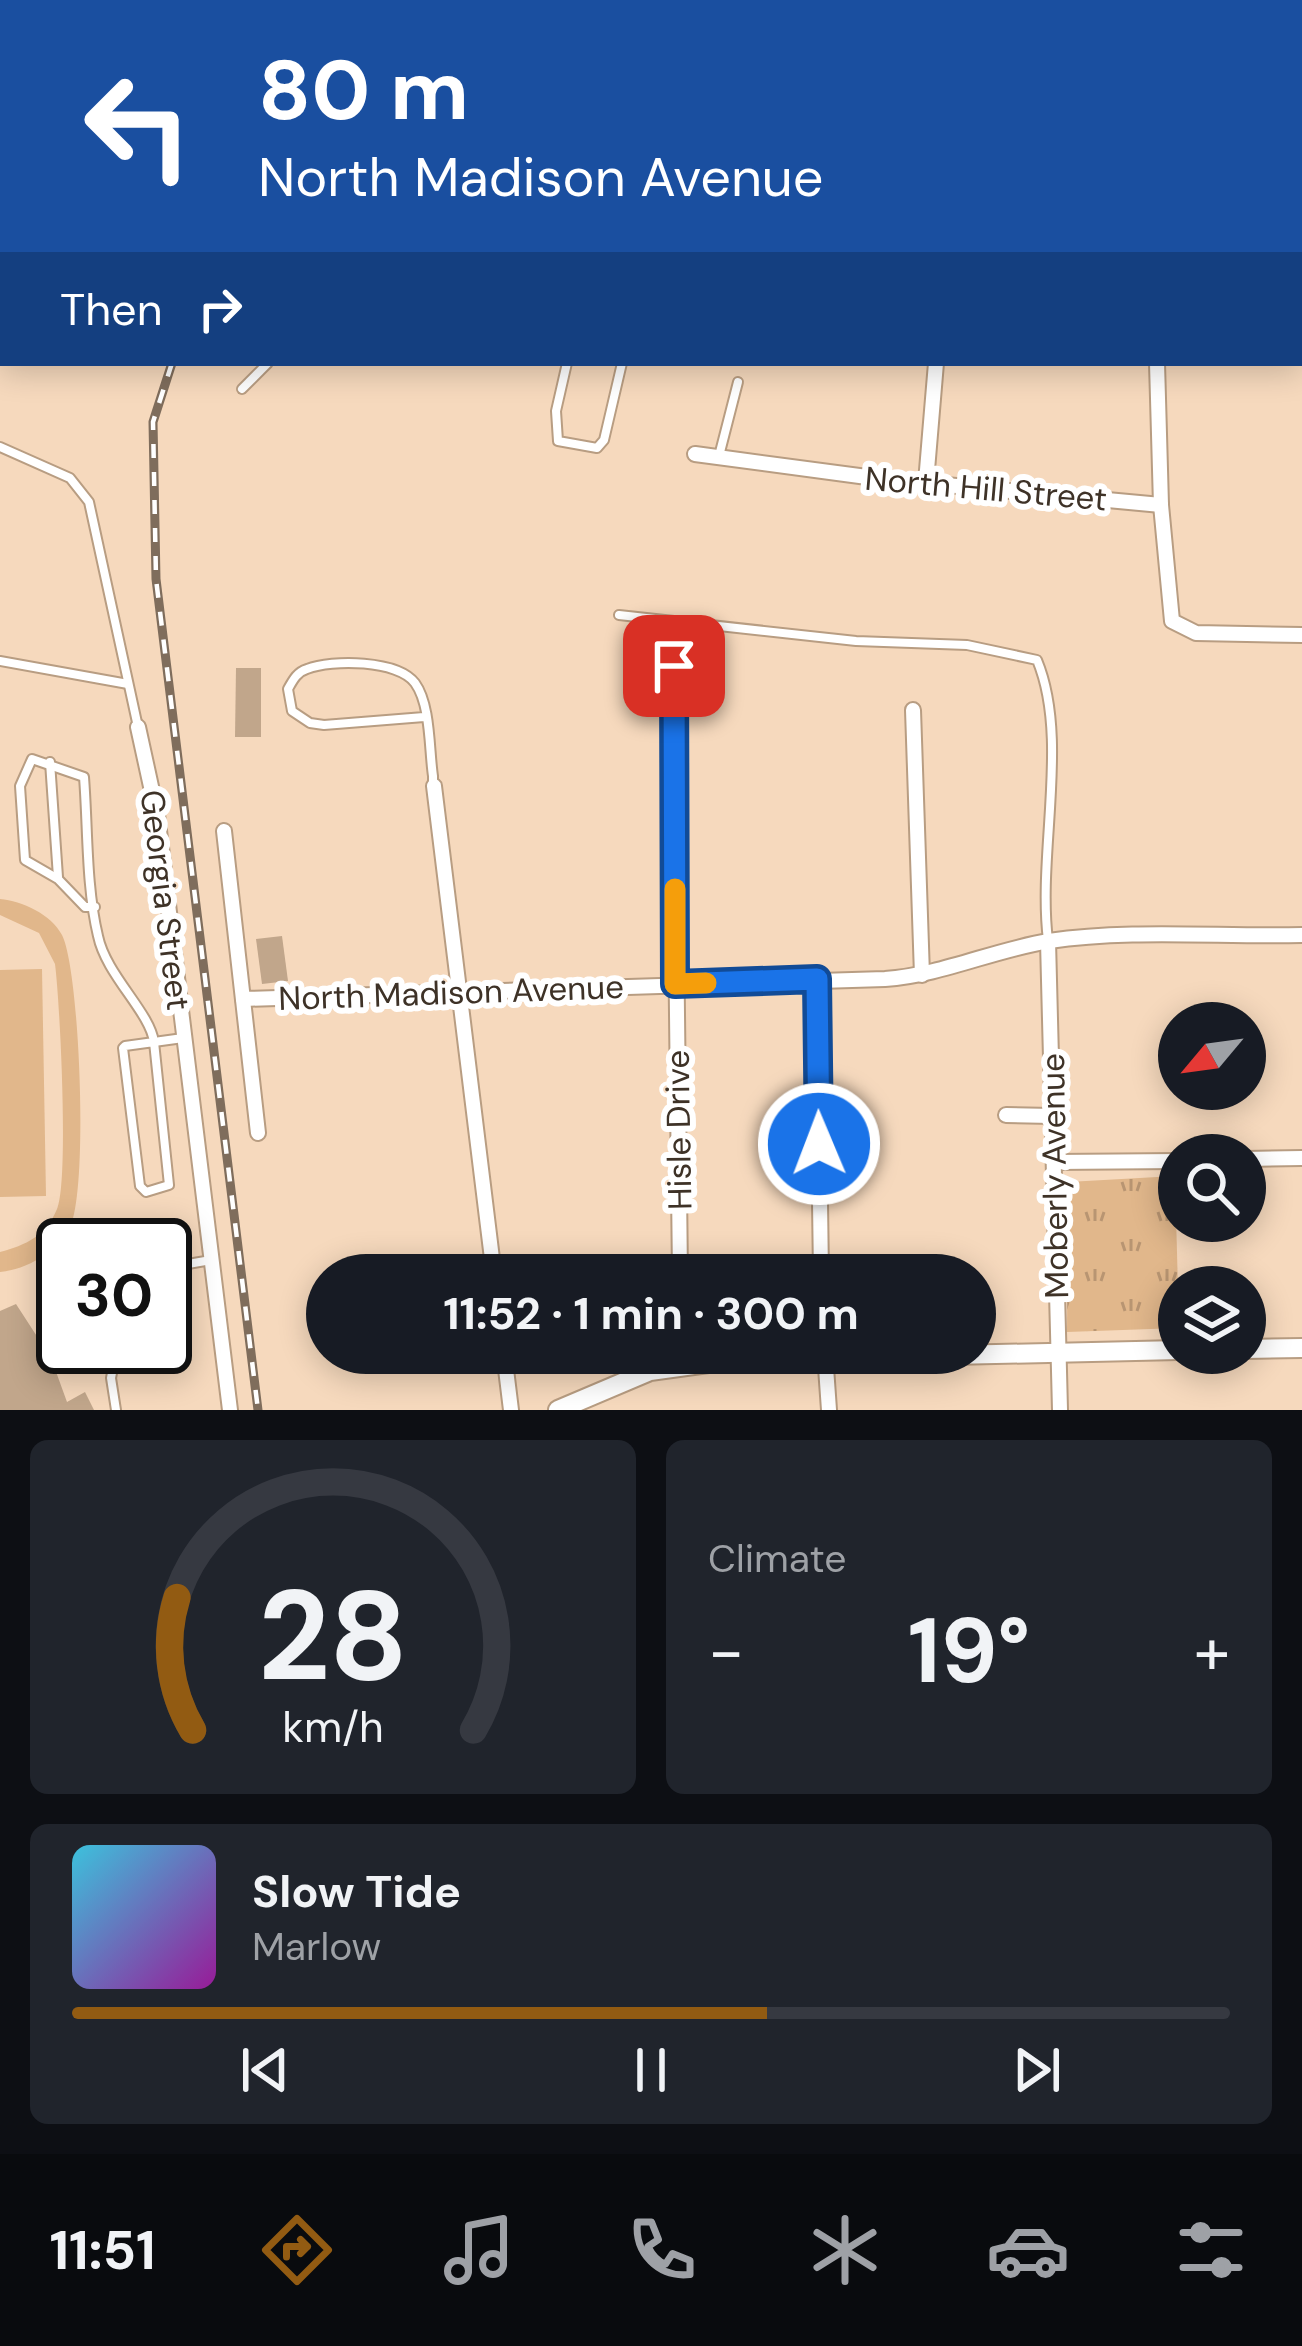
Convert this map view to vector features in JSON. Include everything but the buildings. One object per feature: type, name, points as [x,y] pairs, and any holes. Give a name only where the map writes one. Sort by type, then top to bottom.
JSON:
[{"type":"main road","points":[[1266,1349],[1302,1348]]},
{"type":"main road","points":[[996,1353],[1158,1350]]},
{"type":"main road","points":[[558,1410],[642,1374]]},
{"type":"street","points":[[926,482],[936,366]]},
{"type":"street","points":[[1157,366],[1161,505],[1172,621],[1196,633],[1302,634]]},
{"type":"street","name":"North Hill Street","points":[[695,454],[1161,505]]},
{"type":"street","name":"Hisle Drive","points":[[674,666],[680,1254]]},
{"type":"street","points":[[913,710],[922,975]]},
{"type":"street","name":"Georgia Street","points":[[138,727],[157,814],[230,1410]]},
{"type":"street","points":[[434,786],[491,1254]]},
{"type":"street","points":[[224,831],[258,1133]]},
{"type":"street","name":"North Madison Avenue","points":[[243,999],[922,975],[1048,941],[1302,935]]},
{"type":"street","name":"Moberly Avenue","points":[[1048,941],[1060,1410]]},
{"type":"street","points":[[817,979],[821,1254]]},
{"type":"street","points":[[1006,1114],[1052,1116]]},
{"type":"street","points":[[1266,1159],[1302,1158]]},
{"type":"street","points":[[1054,1162],[1158,1161]]},
{"type":"street","points":[[507,1374],[511,1410]]},
{"type":"street","points":[[826,1374],[829,1410]]},
{"type":"lane","points":[[242,389],[265,366]]},
{"type":"lane","points":[[566,366],[556,411],[558,441],[582,449],[597,448],[604,440],[621,366]]},
{"type":"lane","points":[[719,458],[738,382]]},
{"type":"lane","name":"Georgia Street","points":[[0,447],[70,478],[85,493],[138,727]]},
{"type":"lane","points":[[619,615],[856,641],[968,645],[1037,660],[1048,685],[1050,722],[1048,941]]},
{"type":"lane","points":[[0,661],[128,684]]},
{"type":"lane","points":[[424,717],[310,724],[292,711],[288,689],[298,674],[319,666],[386,667],[415,682],[424,717],[434,786]]},
{"type":"lane","points":[[95,907],[85,907],[58,879],[27,864],[20,786],[27,767],[38,757],[84,777],[98,938],[118,986],[152,1029],[154,1042],[169,1185],[146,1192],[140,1186],[123,1048],[154,1042],[183,1038]]},
{"type":"lane","points":[[50,761],[58,879]]},
{"type":"lane","points":[[192,1263],[211,1260]]},
{"type":"lane","points":[[113,1374],[116,1410]]},
{"type":"green space","points":[[0,899],[35,910],[62,935],[68,956],[80,1083],[79,1174],[72,1218],[52,1218],[61,1192],[63,1129],[55,964],[39,933],[0,915]]},
{"type":"green space","points":[[42,969],[46,1196],[0,1197],[0,970]]},
{"type":"green space","points":[[1158,1177],[1158,1242],[1177,1242],[1177,1266],[1158,1266],[1158,1329],[1067,1332],[1068,1182]]},
{"type":"green space","points":[[34,1238],[36,1259],[0,1272],[0,1252]]},
{"type":"railway","points":[[171,366],[153,422],[156,579],[258,1410]]},
{"type":"slow traffic","points":[[675,889],[675,984],[706,983]]},
{"type":"route","points":[[674,666],[675,984],[817,979],[819,1144]]}]
